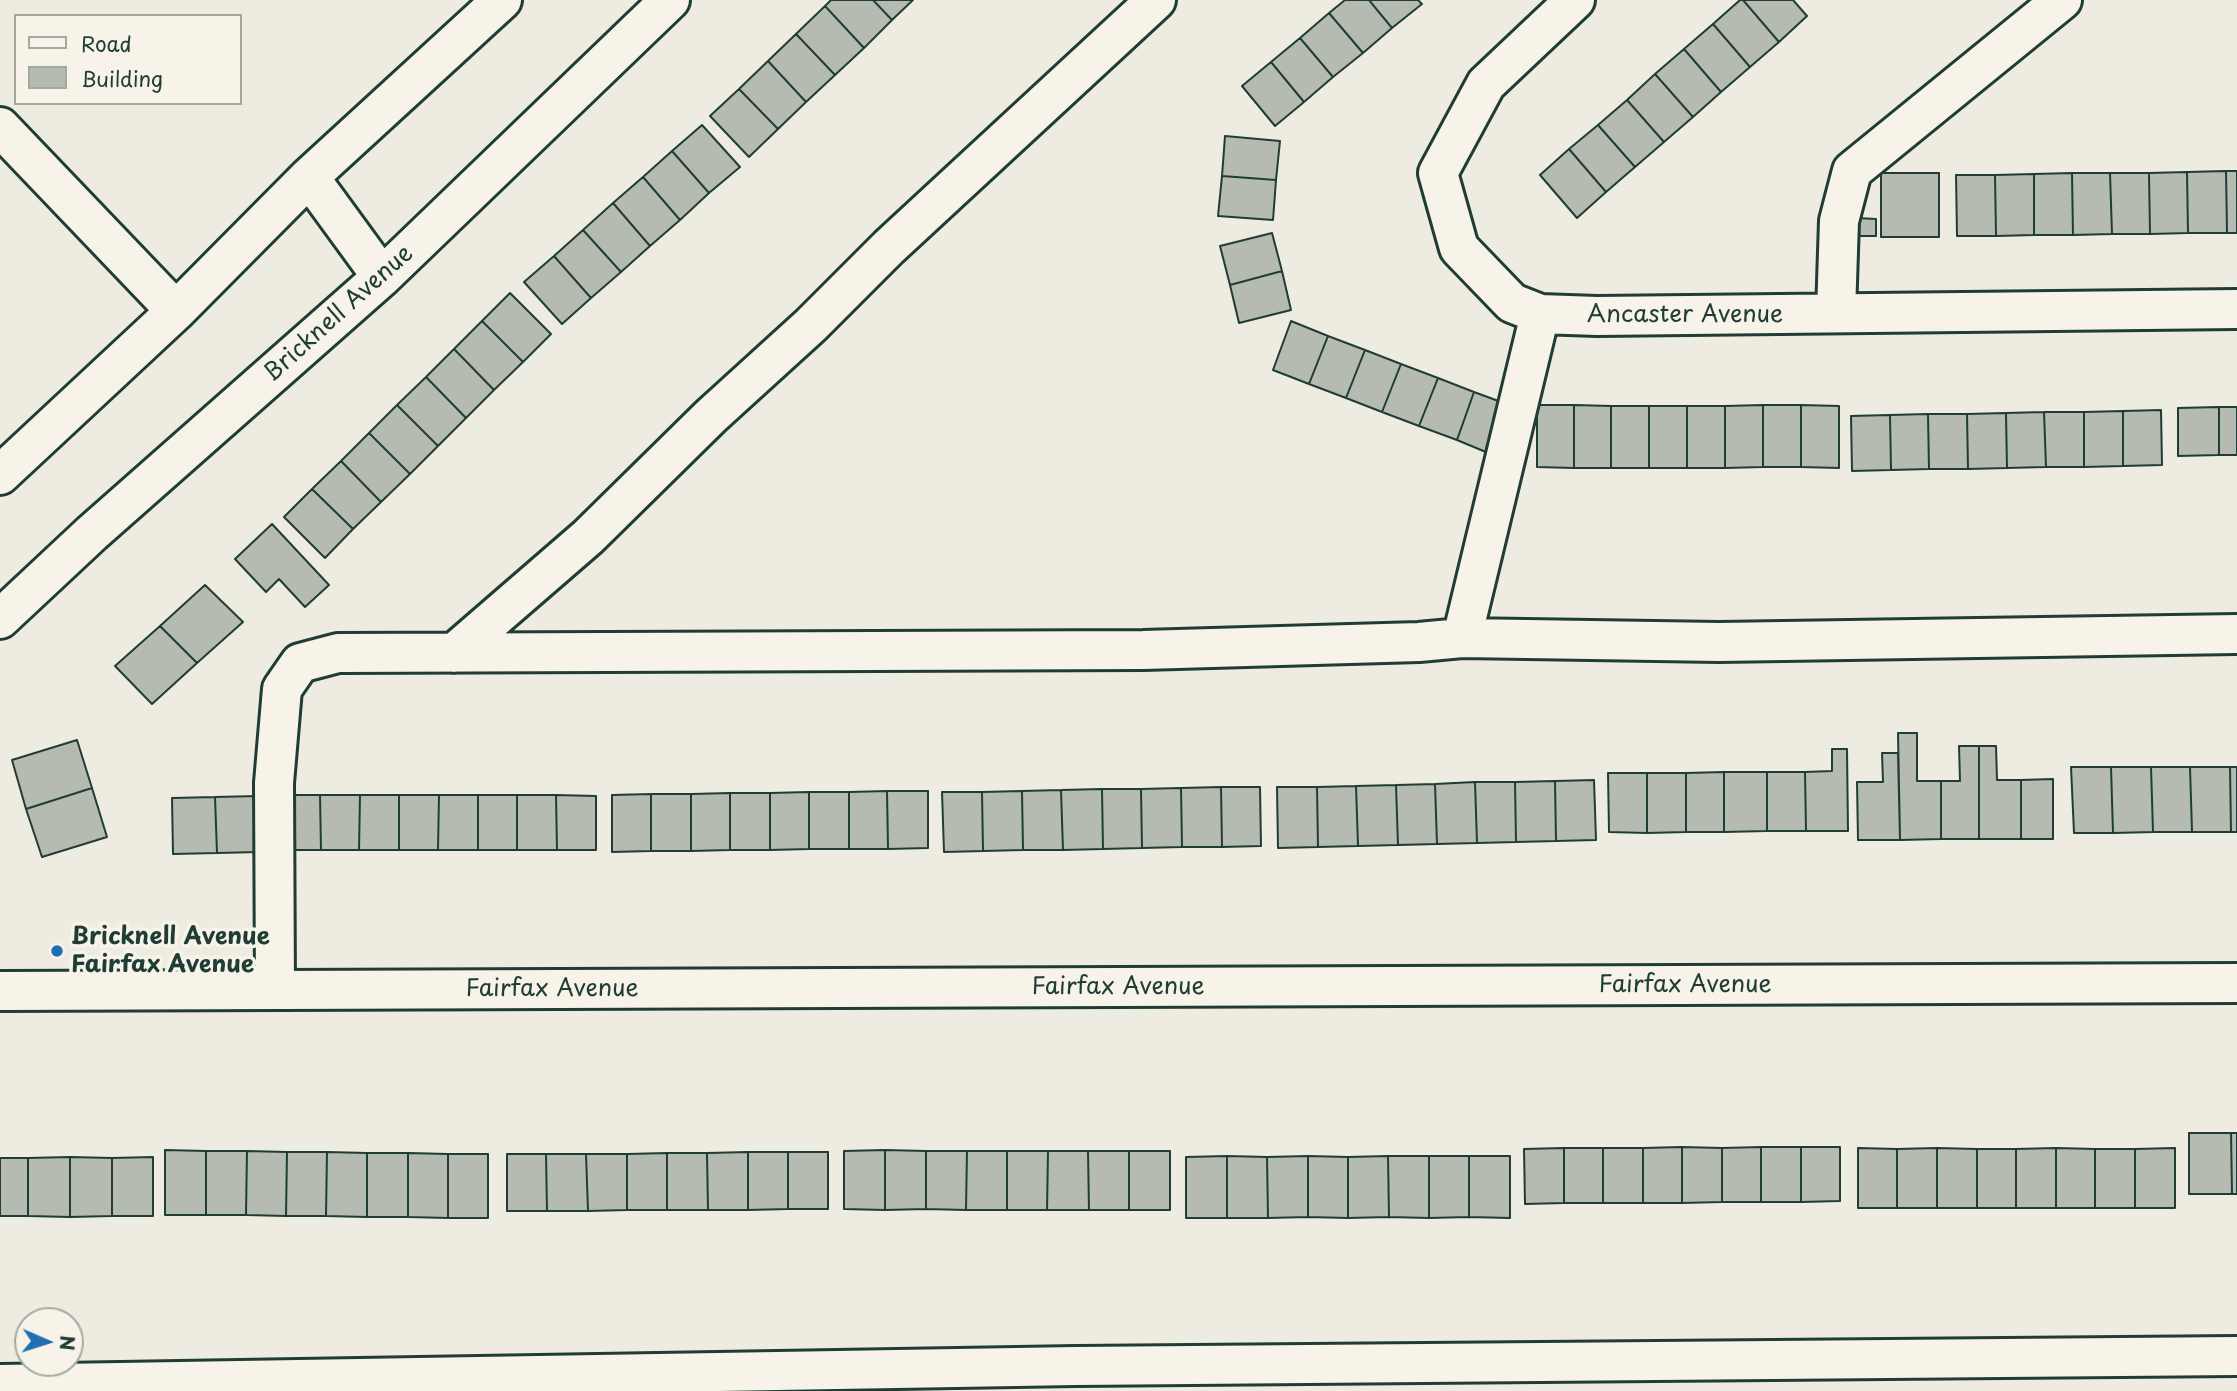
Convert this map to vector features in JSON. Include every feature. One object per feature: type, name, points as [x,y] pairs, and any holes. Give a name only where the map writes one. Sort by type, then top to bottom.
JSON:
[{"type":"street","points":[[0,475],[176,311],[309,177],[502,0]]},
{"type":"street","name":"Bricknell Avenue","points":[[0,619],[92,533],[382,277],[670,0]]},
{"type":"street","points":[[454,653],[588,537],[710,416],[811,325],[888,247],[1156,0]]},
{"type":"street","name":"Ancaster Avenue","points":[[1575,0],[1486,84],[1438,173],[1460,248],[1512,303],[1540,314],[1597,316],[2237,309]]},
{"type":"street","points":[[1836,313],[1839,221],[1852,171],[2062,0]]},
{"type":"street","points":[[0,127],[176,311]]},
{"type":"street","points":[[309,177],[382,277]]},
{"type":"street","points":[[1462,638],[1540,314]]},
{"type":"street","points":[[275,990],[274,783],[282,689],[300,663],[338,653],[1143,650],[1419,642],[1462,638],[1719,642],[2237,635]]},
{"type":"street","name":"Fairfax Avenue","points":[[0,991],[2237,983]]},
{"type":"street","points":[[0,1384],[1034,1367],[2237,1356]]},
{"type":"building","points":[[831,0],[873,0],[892,20],[864,48],[825,6]]},
{"type":"building","points":[[873,0],[913,0],[892,20]]},
{"type":"building","points":[[1345,0],[1369,0],[1392,28],[1363,53],[1329,13]]},
{"type":"building","points":[[1369,0],[1418,0],[1422,4],[1392,28]]},
{"type":"building","points":[[1743,0],[1779,42],[1750,67],[1713,24]]},
{"type":"building","points":[[1743,0],[1793,0],[1807,16],[1779,42]]},
{"type":"building","points":[[825,6],[864,48],[835,75],[796,34]]},
{"type":"building","points":[[1329,13],[1363,53],[1333,77],[1300,38]]},
{"type":"building","points":[[1713,24],[1750,67],[1721,92],[1684,49]]},
{"type":"building","points":[[796,34],[835,75],[806,102],[768,61]]},
{"type":"building","points":[[1300,38],[1333,77],[1304,102],[1271,62]]},
{"type":"building","points":[[1684,49],[1721,92],[1693,117],[1655,74]]},
{"type":"building","points":[[768,61],[806,102],[778,129],[739,89]]},
{"type":"building","points":[[1271,62],[1304,102],[1275,126],[1242,86]]},
{"type":"building","points":[[1655,74],[1693,117],[1664,142],[1627,100]]},
{"type":"building","points":[[739,89],[778,129],[749,157],[710,116]]},
{"type":"building","points":[[1627,100],[1664,142],[1635,167],[1598,125]]},
{"type":"building","points":[[702,125],[740,167],[709,193],[672,151]]},
{"type":"building","points":[[1598,125],[1635,167],[1606,192],[1569,149]]},
{"type":"building","points":[[1225,136],[1280,141],[1276,180],[1222,176]]},
{"type":"building","points":[[1569,149],[1606,192],[1577,218],[1540,175]]},
{"type":"building","points":[[672,151],[709,193],[680,220],[643,177]]},
{"type":"building","points":[[2226,171],[2237,171],[2237,233],[2227,233]]},
{"type":"building","points":[[2226,171],[2227,233],[2188,233],[2187,172]]},
{"type":"building","points":[[2187,172],[2188,233],[2150,234],[2149,173]]},
{"type":"building","points":[[1881,173],[1939,173],[1939,237],[1881,237]]},
{"type":"building","points":[[2072,173],[2110,173],[2112,234],[2073,235]]},
{"type":"building","points":[[2072,173],[2073,235],[2034,235],[2034,174]]},
{"type":"building","points":[[2110,173],[2149,173],[2150,234],[2112,234]]},
{"type":"building","points":[[2034,174],[2034,235],[1996,236],[1995,175]]},
{"type":"building","points":[[1956,175],[1995,175],[1996,236],[1957,236]]},
{"type":"building","points":[[1222,176],[1276,180],[1273,220],[1218,216]]},
{"type":"building","points":[[643,177],[680,220],[650,246],[613,203]]},
{"type":"building","points":[[613,203],[650,246],[621,272],[583,230]]},
{"type":"building","points":[[1857,218],[1876,219],[1876,236],[1858,236]]},
{"type":"building","points":[[583,230],[621,272],[591,298],[554,256]]},
{"type":"building","points":[[1272,233],[1282,271],[1230,285],[1220,246]]},
{"type":"building","points":[[554,256],[591,298],[562,324],[524,282]]},
{"type":"building","points":[[1282,271],[1291,310],[1239,323],[1230,285]]},
{"type":"building","points":[[510,293],[551,334],[523,362],[482,321]]},
{"type":"building","points":[[482,321],[523,362],[494,390],[454,349]]},
{"type":"building","points":[[1291,321],[1328,336],[1309,384],[1273,370]]},
{"type":"building","points":[[1328,336],[1365,350],[1346,398],[1309,384]]},
{"type":"building","points":[[454,349],[494,390],[466,418],[426,377]]},
{"type":"building","points":[[1365,350],[1401,364],[1382,412],[1346,398]]},
{"type":"building","points":[[1401,364],[1438,378],[1419,426],[1382,412]]},
{"type":"building","points":[[426,377],[466,418],[438,446],[397,405]]},
{"type":"building","points":[[1438,378],[1474,392],[1457,440],[1419,426]]},
{"type":"building","points":[[1474,392],[1512,406],[1493,455],[1457,440]]},
{"type":"building","points":[[397,405],[438,446],[410,474],[369,433]]},
{"type":"building","points":[[1537,405],[1574,405],[1574,468],[1537,467]]},
{"type":"building","points":[[1574,405],[1611,406],[1611,468],[1574,468]]},
{"type":"building","points":[[1763,405],[1801,405],[1801,467],[1763,467]]},
{"type":"building","points":[[1763,405],[1763,467],[1725,468],[1725,406]]},
{"type":"building","points":[[1801,405],[1839,406],[1839,468],[1801,467]]},
{"type":"building","points":[[1611,406],[1649,406],[1649,468],[1611,468]]},
{"type":"building","points":[[1649,406],[1687,406],[1687,468],[1649,468]]},
{"type":"building","points":[[1687,406],[1725,406],[1725,468],[1687,468]]},
{"type":"building","points":[[2219,407],[2237,407],[2237,455],[2219,455]]},
{"type":"building","points":[[2219,407],[2219,455],[2178,456],[2178,408]]},
{"type":"building","points":[[2161,410],[2162,465],[2123,466],[2123,411]]},
{"type":"building","points":[[2123,411],[2123,466],[2084,467],[2084,412]]},
{"type":"building","points":[[2044,412],[2046,467],[2007,468],[2006,413]]},
{"type":"building","points":[[2044,412],[2084,412],[2084,467],[2046,467]]},
{"type":"building","points":[[2006,413],[2007,468],[1968,469],[1967,414]]},
{"type":"building","points":[[1928,414],[1967,414],[1968,469],[1929,469]]},
{"type":"building","points":[[1928,414],[1929,469],[1891,470],[1890,415]]},
{"type":"building","points":[[1890,415],[1891,470],[1852,471],[1851,416]]},
{"type":"building","points":[[369,433],[410,474],[381,502],[341,461]]},
{"type":"building","points":[[341,461],[381,502],[353,529],[312,489]]},
{"type":"building","points":[[312,489],[353,529],[325,558],[284,517]]},
{"type":"building","points":[[272,524],[329,585],[305,607],[279,579],[266,592],[235,559]]},
{"type":"building","points":[[205,585],[243,622],[197,663],[160,626]]},
{"type":"building","points":[[160,626],[197,663],[152,704],[115,666]]},
{"type":"building","points":[[1898,733],[1917,733],[1917,781],[1941,781],[1941,839],[1900,840]]},
{"type":"building","points":[[77,740],[92,788],[26,809],[12,760]]},
{"type":"building","points":[[1959,746],[1979,746],[1979,839],[1941,839],[1941,781],[1960,781]]},
{"type":"building","points":[[1979,746],[1996,746],[1997,780],[2021,780],[2021,839],[1979,839]]},
{"type":"building","points":[[1832,749],[1847,749],[1848,831],[1806,831],[1805,772],[1832,771]]},
{"type":"building","points":[[1882,753],[1898,753],[1900,840],[1858,840],[1857,782],[1883,782]]},
{"type":"building","points":[[2071,767],[2111,767],[2113,833],[2074,833]]},
{"type":"building","points":[[2111,767],[2151,767],[2153,832],[2113,833]]},
{"type":"building","points":[[2151,767],[2190,767],[2192,832],[2153,832]]},
{"type":"building","points":[[2190,767],[2230,767],[2231,832],[2192,832]]},
{"type":"building","points":[[2230,767],[2237,767],[2237,832],[2231,832]]},
{"type":"building","points":[[1724,772],[1767,772],[1767,831],[1724,832]]},
{"type":"building","points":[[1724,772],[1724,832],[1686,832],[1686,773]]},
{"type":"building","points":[[1767,772],[1805,772],[1806,831],[1767,831]]},
{"type":"building","points":[[1608,773],[1647,773],[1647,833],[1609,832]]},
{"type":"building","points":[[1647,773],[1686,773],[1686,832],[1647,833]]},
{"type":"building","points":[[2053,779],[2053,839],[2021,839],[2021,780]]},
{"type":"building","points":[[1594,780],[1596,840],[1556,841],[1555,781]]},
{"type":"building","points":[[1555,781],[1556,841],[1516,842],[1515,782]]},
{"type":"building","points":[[1475,782],[1515,782],[1516,842],[1477,843]]},
{"type":"building","points":[[1475,782],[1477,843],[1437,844],[1435,784]]},
{"type":"building","points":[[1435,784],[1437,844],[1398,845],[1396,785]]},
{"type":"building","points":[[1396,785],[1398,845],[1358,846],[1356,786]]},
{"type":"building","points":[[1356,786],[1358,846],[1318,847],[1317,787]]},
{"type":"building","points":[[1221,787],[1260,787],[1261,846],[1222,847]]},
{"type":"building","points":[[1221,787],[1222,847],[1182,847],[1181,788]]},
{"type":"building","points":[[1277,787],[1317,787],[1318,847],[1278,848]]},
{"type":"building","points":[[92,788],[107,837],[42,857],[26,809]]},
{"type":"building","points":[[1181,788],[1182,847],[1142,848],[1141,789]]},
{"type":"building","points":[[1102,789],[1141,789],[1142,848],[1103,849]]},
{"type":"building","points":[[1102,789],[1103,849],[1063,850],[1061,790]]},
{"type":"building","points":[[1061,790],[1063,850],[1023,850],[1022,791]]},
{"type":"building","points":[[887,791],[928,791],[928,848],[888,849]]},
{"type":"building","points":[[887,791],[888,849],[849,849],[849,792]]},
{"type":"building","points":[[1022,791],[1023,850],[983,851],[982,792]]},
{"type":"building","points":[[809,792],[849,792],[849,849],[809,849]]},
{"type":"building","points":[[809,792],[809,849],[770,850],[770,793]]},
{"type":"building","points":[[942,792],[982,792],[983,851],[944,852]]},
{"type":"building","points":[[730,793],[770,793],[770,850],[730,850]]},
{"type":"building","points":[[730,793],[730,850],[691,851],[691,794]]},
{"type":"building","points":[[651,794],[691,794],[691,851],[651,851]]},
{"type":"building","points":[[651,794],[651,851],[612,852],[612,795]]},
{"type":"building","points":[[281,795],[320,795],[321,850],[281,850]]},
{"type":"building","points":[[320,795],[360,795],[359,850],[321,850]]},
{"type":"building","points":[[360,795],[399,795],[399,850],[359,850]]},
{"type":"building","points":[[399,795],[439,795],[438,850],[399,850]]},
{"type":"building","points":[[439,795],[478,795],[478,850],[438,850]]},
{"type":"building","points":[[478,795],[517,795],[517,850],[478,850]]},
{"type":"building","points":[[517,795],[556,795],[557,850],[517,850]]},
{"type":"building","points":[[556,795],[596,796],[596,850],[557,850]]},
{"type":"building","points":[[258,796],[259,852],[217,853],[215,797]]},
{"type":"building","points":[[215,797],[217,853],[173,854],[172,798]]},
{"type":"building","points":[[2189,1133],[2231,1133],[2232,1194],[2189,1194]]},
{"type":"building","points":[[2231,1133],[2237,1133],[2237,1194],[2232,1194]]},
{"type":"building","points":[[1682,1147],[1722,1148],[1722,1202],[1682,1203]]},
{"type":"building","points":[[1682,1147],[1682,1203],[1643,1203],[1643,1148]]},
{"type":"building","points":[[1761,1147],[1761,1202],[1722,1202],[1722,1148]]},
{"type":"building","points":[[1761,1147],[1801,1147],[1801,1202],[1761,1202]]},
{"type":"building","points":[[1801,1147],[1840,1147],[1840,1201],[1801,1202]]},
{"type":"building","points":[[1564,1148],[1603,1148],[1603,1203],[1564,1203]]},
{"type":"building","points":[[1564,1148],[1564,1203],[1525,1204],[1524,1149]]},
{"type":"building","points":[[1603,1148],[1643,1148],[1643,1203],[1603,1203]]},
{"type":"building","points":[[1858,1148],[1897,1149],[1897,1208],[1858,1208]]},
{"type":"building","points":[[1937,1148],[1977,1149],[1977,1208],[1937,1208]]},
{"type":"building","points":[[1937,1148],[1937,1208],[1897,1208],[1897,1149]]},
{"type":"building","points":[[2056,1148],[2056,1208],[2016,1208],[2016,1149]]},
{"type":"building","points":[[2056,1148],[2095,1149],[2095,1208],[2056,1208]]},
{"type":"building","points":[[2175,1148],[2175,1208],[2135,1208],[2135,1149]]},
{"type":"building","points":[[1977,1149],[2016,1149],[2016,1208],[1977,1208]]},
{"type":"building","points":[[2095,1149],[2135,1149],[2135,1208],[2095,1208]]},
{"type":"building","points":[[165,1150],[206,1151],[206,1215],[165,1215]]},
{"type":"building","points":[[885,1150],[926,1151],[926,1209],[885,1210]]},
{"type":"building","points":[[885,1150],[885,1210],[844,1209],[844,1151]]},
{"type":"building","points":[[206,1151],[247,1151],[246,1215],[206,1215]]},
{"type":"building","points":[[247,1151],[287,1152],[286,1216],[246,1215]]},
{"type":"building","points":[[926,1151],[967,1151],[966,1210],[926,1209]]},
{"type":"building","points":[[967,1151],[1007,1151],[1007,1210],[966,1210]]},
{"type":"building","points":[[1007,1151],[1048,1151],[1047,1210],[1007,1210]]},
{"type":"building","points":[[1048,1151],[1088,1151],[1089,1210],[1047,1210]]},
{"type":"building","points":[[1088,1151],[1129,1151],[1129,1210],[1089,1210]]},
{"type":"building","points":[[1129,1151],[1170,1151],[1170,1210],[1129,1210]]},
{"type":"building","points":[[287,1152],[327,1152],[326,1216],[286,1216]]},
{"type":"building","points":[[327,1152],[367,1153],[367,1217],[326,1216]]},
{"type":"building","points":[[748,1152],[748,1210],[708,1210],[707,1153]]},
{"type":"building","points":[[748,1152],[788,1152],[788,1209],[748,1210]]},
{"type":"building","points":[[788,1152],[828,1152],[828,1209],[788,1209]]},
{"type":"building","points":[[367,1153],[408,1153],[408,1217],[367,1217]]},
{"type":"building","points":[[408,1153],[448,1154],[448,1218],[408,1217]]},
{"type":"building","points":[[667,1153],[667,1210],[627,1210],[627,1154]]},
{"type":"building","points":[[667,1153],[707,1153],[708,1210],[667,1210]]},
{"type":"building","points":[[448,1154],[488,1154],[488,1218],[448,1218]]},
{"type":"building","points":[[507,1154],[546,1154],[547,1211],[507,1211]]},
{"type":"building","points":[[546,1154],[586,1154],[588,1211],[547,1211]]},
{"type":"building","points":[[586,1154],[627,1154],[627,1210],[588,1211]]},
{"type":"building","points":[[1227,1156],[1267,1157],[1268,1218],[1227,1218]]},
{"type":"building","points":[[1227,1156],[1227,1218],[1186,1218],[1186,1157]]},
{"type":"building","points":[[1308,1156],[1348,1157],[1348,1218],[1308,1217]]},
{"type":"building","points":[[1308,1156],[1308,1217],[1268,1218],[1267,1157]]},
{"type":"building","points":[[1388,1156],[1389,1217],[1348,1218],[1348,1157]]},
{"type":"building","points":[[1388,1156],[1429,1156],[1429,1218],[1389,1217]]},
{"type":"building","points":[[1429,1156],[1469,1156],[1469,1217],[1429,1218]]},
{"type":"building","points":[[1469,1156],[1510,1156],[1510,1218],[1469,1217]]},
{"type":"building","points":[[70,1157],[70,1217],[28,1216],[28,1158]]},
{"type":"building","points":[[70,1157],[112,1158],[112,1216],[70,1217]]},
{"type":"building","points":[[153,1157],[153,1216],[112,1216],[112,1158]]},
{"type":"building","points":[[0,1158],[28,1158],[28,1216],[0,1216]]},
{"type":"place","name":"Bricknell Avenue Fairfax Avenue","points":[[57,951]]}]
